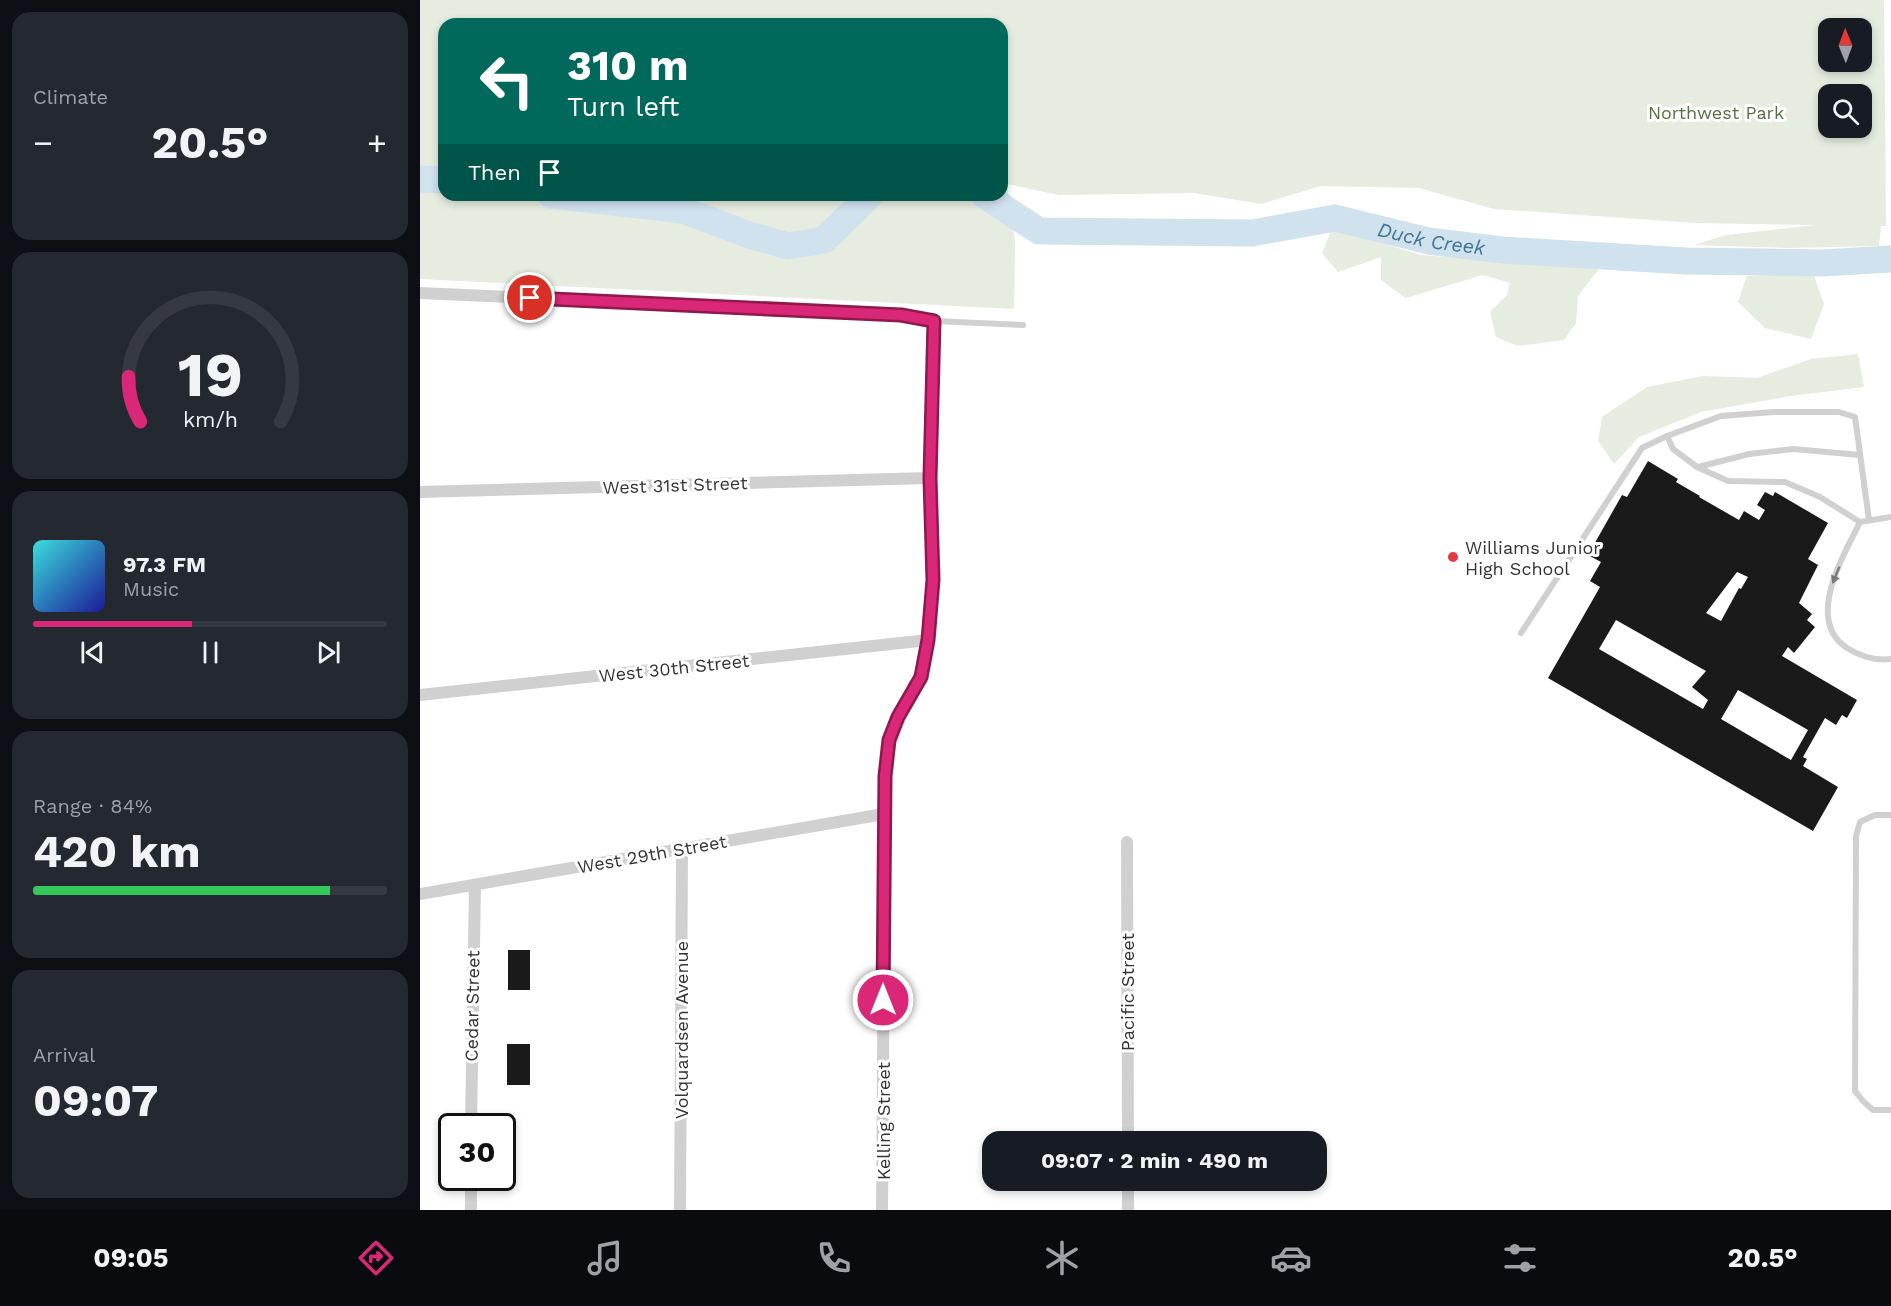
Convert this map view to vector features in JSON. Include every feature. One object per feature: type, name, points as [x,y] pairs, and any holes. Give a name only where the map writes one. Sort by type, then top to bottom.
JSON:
[{"type":"street","points":[[420,293],[901,315],[934,321]]},
{"type":"street","name":"Kelling Street","points":[[882,1210],[885,776],[889,740],[898,717],[921,677],[928,640],[933,580],[930,478],[934,321]]},
{"type":"street","name":"West 31st Street","points":[[420,492],[930,478]]},
{"type":"street","name":"West 30th Street","points":[[420,695],[928,640]]},
{"type":"street","name":"West 29th Street","points":[[420,894],[884,814]]},
{"type":"street","name":"Pacific Street","points":[[1127,842],[1128,1131]]},
{"type":"street","name":"Volquardsen Avenue","points":[[680,1210],[682,849]]},
{"type":"street","name":"Cedar Street","points":[[471,1113],[475,885]]},
{"type":"street","points":[[471,1191],[471,1210]]},
{"type":"street","points":[[1128,1191],[1128,1210]]},
{"type":"lane","points":[[934,321],[1023,325]]},
{"type":"lane","points":[[1521,633],[1642,448],[1666,436],[1721,416],[1774,412],[1839,412],[1855,417],[1869,520]]},
{"type":"lane","points":[[1666,436],[1673,449],[1697,467],[1728,481],[1785,482],[1820,496],[1860,522],[1891,517]]},
{"type":"lane","points":[[1697,467],[1749,454],[1793,449],[1860,455]]},
{"type":"lane","points":[[1860,522],[1834,577],[1828,599],[1828,618],[1833,633],[1841,644],[1856,654],[1883,660],[1891,659]]},
{"type":"lane","points":[[1891,815],[1875,815],[1860,822],[1856,836],[1855,1090],[1873,1110],[1891,1110]]},
{"type":"green space","name":"Northwest Park","points":[[420,0],[1884,0],[1886,226],[1881,226],[1879,246],[1787,248],[1694,245],[1726,235],[1815,225],[1695,223],[1494,209],[1419,188],[1321,186],[1261,204],[1194,193],[1059,195],[1008,184],[1008,18],[438,18],[438,201],[1008,201],[1008,191],[1015,241],[1014,309],[420,279]]},
{"type":"green space","points":[[1332,228],[1421,255],[1599,269],[1578,296],[1576,323],[1564,340],[1518,346],[1496,337],[1490,312],[1507,295],[1510,283],[1483,275],[1406,298],[1381,280],[1381,257],[1338,272],[1322,253]]},
{"type":"green space","points":[[1813,273],[1824,304],[1811,339],[1765,328],[1738,302],[1747,276]]},
{"type":"green space","points":[[1858,354],[1864,387],[1791,396],[1701,412],[1639,437],[1614,464],[1598,441],[1602,417],[1647,387],[1703,376],[1757,378],[1811,359]]},
{"type":"building","points":[[1648,461],[1678,479],[1676,482],[1699,497],[1739,520],[1744,511],[1759,520],[1765,510],[1757,505],[1765,492],[1773,496],[1775,492],[1828,523],[1808,559],[1818,565],[1799,603],[1812,614],[1807,620],[1815,627],[1794,653],[1788,647],[1782,656],[1857,700],[1847,718],[1842,715],[1836,725],[1825,718],[1803,757],[1807,759],[1803,766],[1838,787],[1813,831],[1548,678],[1600,587],[1590,581],[1601,562],[1588,555],[1622,495],[1627,497]],"holes":[[[1737,572],[1748,577],[1741,589],[1739,588],[1721,621],[1706,613]],[[1616,620],[1706,671],[1692,687],[1708,700],[1703,709],[1599,649]],[[1738,690],[1808,730],[1791,760],[1721,719]]]},
{"type":"building","points":[[508,950],[530,950],[530,990],[508,990]]},
{"type":"building","points":[[507,1044],[530,1044],[530,1085],[507,1085]]},
{"type":"waterway","name":"Duck Creek","points":[[420,179],[438,180]]},
{"type":"waterway","name":"Duck Creek","points":[[604,201],[683,210],[749,235],[788,246],[824,240],[864,201]]},
{"type":"waterway","name":"Duck Creek","points":[[993,201],[1039,231],[1252,233],[1335,218],[1429,241],[1502,250],[1686,261],[1823,263],[1891,259]]},
{"type":"place","name":"Williams Junior High School","points":[[1453,557]]},
{"type":"route","points":[[530,298],[901,315],[934,321],[930,478],[933,580],[928,640],[921,677],[898,717],[889,740],[885,776],[883,1000]]}]
